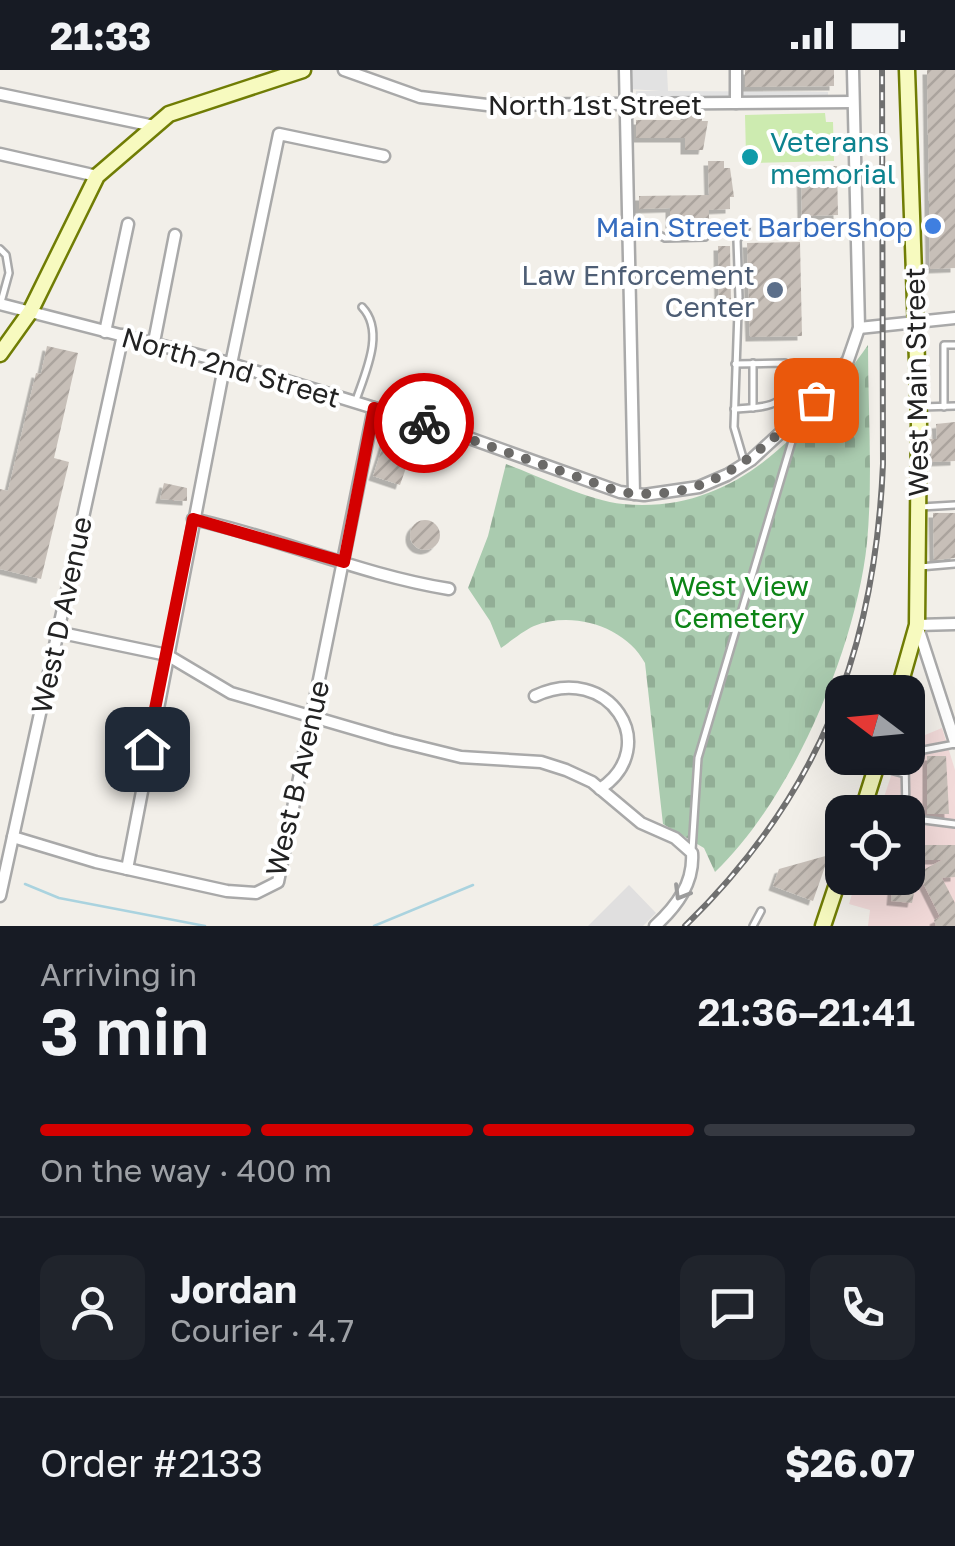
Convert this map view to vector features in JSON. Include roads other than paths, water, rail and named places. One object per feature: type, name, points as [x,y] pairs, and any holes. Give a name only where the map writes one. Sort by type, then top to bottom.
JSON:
[{"type":"main road","points":[[0,354],[30,312],[98,176],[154,126],[196,104],[303,70]]},
{"type":"main road","name":"West Main Street","points":[[903,675],[917,625],[918,507],[907,70]]},
{"type":"main road","points":[[823,926],[834,895]]},
{"type":"street","name":"North 1st Street","points":[[344,70],[387,88],[448,102],[853,102]]},
{"type":"street","points":[[626,70],[634,494]]},
{"type":"street","points":[[736,70],[736,103]]},
{"type":"street","points":[[853,70],[859,328],[955,318]]},
{"type":"street","points":[[0,94],[154,126]]},
{"type":"street","points":[[127,869],[193,519],[278,134],[384,156]]},
{"type":"street","points":[[0,154],[98,176]]},
{"type":"street","points":[[105,332],[128,224]]},
{"type":"street","points":[[154,342],[175,235]]},
{"type":"street","name":"North 2nd Street","points":[[0,304],[228,363],[634,494],[699,487],[744,464],[800,413],[848,360],[859,328]]},
{"type":"street","name":"West D Avenue","points":[[0,896],[123,335]]},
{"type":"street","name":"West B Avenue","points":[[14,836],[127,869],[227,891],[256,894],[278,882],[374,408]]},
{"type":"street","points":[[193,519],[384,576],[450,589]]},
{"type":"street","points":[[955,624],[917,625],[955,743]]},
{"type":"street","points":[[58,632],[167,655],[231,693],[461,757],[541,762],[592,782],[641,823],[675,838],[692,853],[693,868],[686,891],[655,926]]},
{"type":"street","points":[[535,696],[569,685],[586,687],[612,701],[626,732],[626,751],[622,767],[600,790]]},
{"type":"lane","points":[[629,228],[646,228],[665,238],[705,237]]},
{"type":"lane","points":[[739,298],[737,240],[746,228]]},
{"type":"lane","points":[[0,250],[6,255],[9,273],[0,304]]},
{"type":"lane","points":[[355,402],[374,339],[372,318],[362,307]]},
{"type":"lane","points":[[738,310],[734,427],[744,464]]},
{"type":"lane","points":[[944,406],[944,346],[955,344]]},
{"type":"lane","points":[[753,363],[753,408]]},
{"type":"lane","points":[[734,409],[765,410],[781,398],[787,390],[788,368],[785,363],[736,364]]},
{"type":"lane","points":[[918,407],[955,406]]},
{"type":"lane","points":[[692,853],[690,826],[698,758],[800,413]]},
{"type":"lane","points":[[918,507],[955,505]]},
{"type":"lane","points":[[917,567],[955,564]]},
{"type":"lane","points":[[925,749],[955,743]]},
{"type":"lane","points":[[925,818],[955,824]]},
{"type":"lane","points":[[753,926],[761,910]]},
{"type":"waterway","points":[[25,884],[59,898],[205,926]]},
{"type":"waterway","points":[[374,926],[473,885]]},
{"type":"railway","points":[[685,926],[732,876],[772,824],[805,771],[832,716],[868,597],[883,464],[882,70]]},
{"type":"place","name":"Veterans memorial","points":[[750,157]]},
{"type":"place","name":"Main Street Barbershop","points":[[933,226]]},
{"type":"place","name":"Law Enforcement Center","points":[[775,290]]},
{"type":"park label","name":"West View Cemetery","points":[[739,601]]}]
